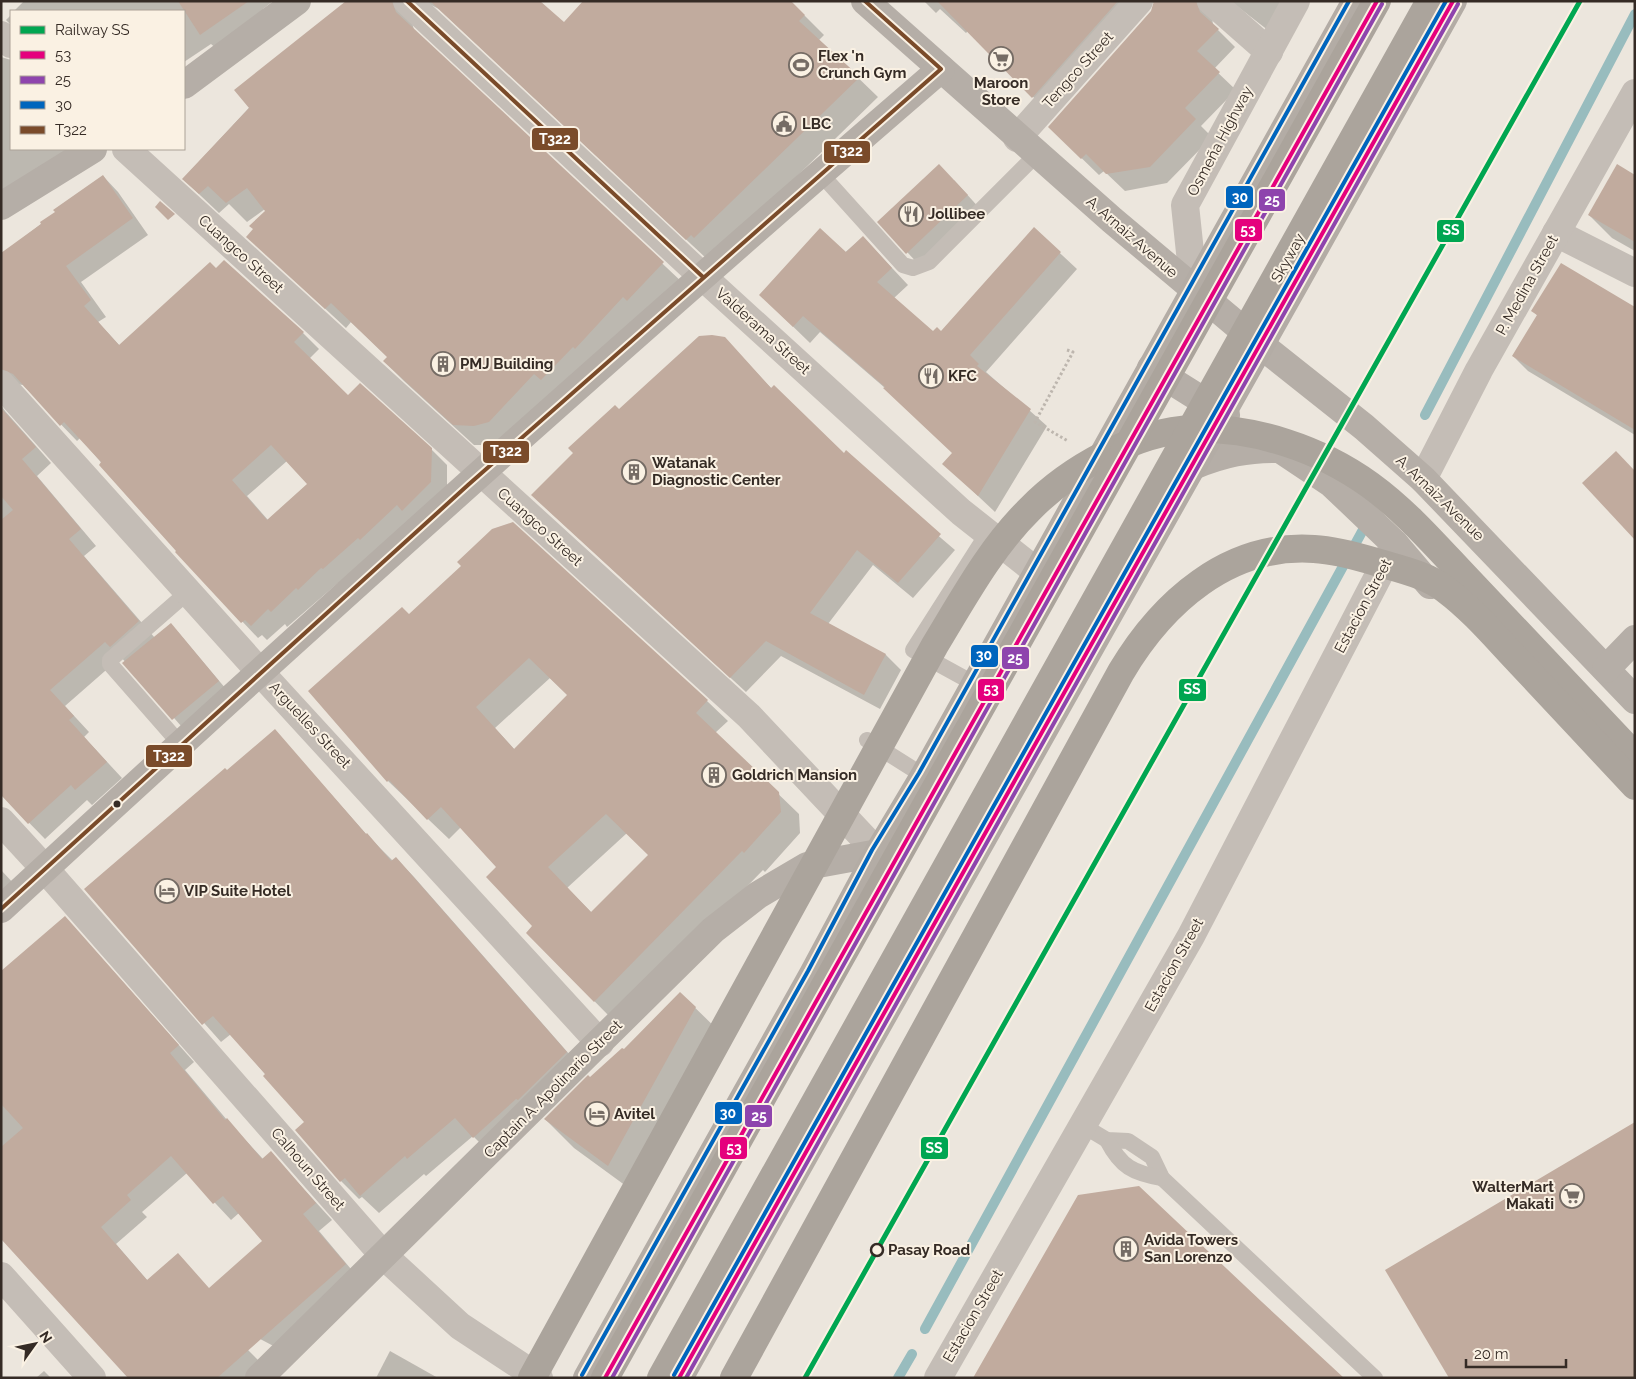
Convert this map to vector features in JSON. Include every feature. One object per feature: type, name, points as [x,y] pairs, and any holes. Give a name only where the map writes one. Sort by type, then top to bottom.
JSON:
[{"type":"highway","points":[[605,1378],[1377,1]]},
{"type":"highway","name":"Skyway","points":[[661,1378],[1430,1]]},
{"type":"highway","points":[[532,1378],[930,654],[962,600],[1009,532],[1029,509],[1076,471],[1103,456],[1161,435],[1191,429],[1223,430],[1254,435],[1285,442],[1315,453],[1370,485],[1417,526],[1635,756]]},
{"type":"highway","points":[[734,1378],[1121,672],[1137,645],[1157,620],[1181,597],[1206,579],[1233,564],[1262,553],[1287,549],[1314,549],[1340,552],[1415,574],[1445,588],[1474,614],[1635,786]]},
{"type":"main road","points":[[185,84],[281,16],[297,1]]},
{"type":"main road","name":"A. Arnaiz Avenue","points":[[865,1],[1027,146],[1194,290],[1364,427],[1423,479],[1635,700]]},
{"type":"main road","points":[[587,1378],[804,992],[878,853],[924,776],[1356,1]]},
{"type":"main road","points":[[679,1378],[974,849],[1262,346],[1454,1]]},
{"type":"main road","points":[[1,910],[480,473],[820,173],[941,69]]},
{"type":"main road","points":[[1,206],[91,150]]},
{"type":"main road","points":[[1151,368],[1332,484],[1396,544],[1437,594],[1551,709],[1635,798]]},
{"type":"main road","points":[[1193,466],[1214,457],[1237,451],[1259,448],[1280,449]]},
{"type":"main road","points":[[1606,669],[1635,639]]},
{"type":"main road","name":"Captain A. Apolinario Street","points":[[259,1378],[713,930],[758,895],[807,866],[878,853]]},
{"type":"street","name":"Valderama Street","points":[[407,1],[703,277],[987,534],[1037,572]]},
{"type":"street","name":"Tengco Street","points":[[1027,146],[1139,1]]},
{"type":"street","points":[[1211,1],[1269,52]]},
{"type":"street","name":"Osmeña Highway","points":[[1194,290],[1186,205],[1296,1]]},
{"type":"street","name":"P. Medina Street","points":[[1423,479],[1479,370],[1635,93]]},
{"type":"street","name":"Cuangco Street","points":[[127,150],[748,716],[878,853]]},
{"type":"street","points":[[1556,233],[1635,273]]},
{"type":"street","name":"Arguelles Street","points":[[1,384],[260,672],[600,1043]]},
{"type":"street","name":"Estacion Street","points":[[938,1378],[1191,936],[1396,544]]},
{"type":"street","name":"Calhoun Street","points":[[1,821],[384,1256],[460,1326],[540,1378]]},
{"type":"street","points":[[1,1276],[92,1378]]},
{"type":"lane","points":[[820,173],[903,265],[912,268],[929,262],[1027,146]]},
{"type":"lane","points":[[975,684],[913,650],[987,534]]},
{"type":"lane","points":[[181,745],[110,664],[110,660],[189,591]]},
{"type":"lane","points":[[866,740],[924,776]]},
{"type":"lane","points":[[1082,1125],[1107,1140],[1116,1158],[1128,1166],[1141,1174],[1162,1178],[1374,1378]]},
{"type":"path","points":[[1035,422],[1073,352],[1067,350]]},
{"type":"building","points":[[178,1],[249,1],[200,35]]},
{"type":"building","points":[[346,1],[392,1],[396,12],[664,262],[627,301],[623,297],[575,349],[573,347],[541,380],[534,374],[489,422],[474,426],[453,425],[383,361],[387,357],[331,303],[325,309],[246,237],[253,229],[249,226],[265,211],[247,188],[226,203],[208,186],[199,194],[182,179],[249,108],[234,90]]},
{"type":"building","points":[[430,1],[540,1],[564,22],[583,1],[791,1],[805,15],[799,21],[860,77],[694,238],[691,235],[686,240]]},
{"type":"building","points":[[937,1],[1118,1],[1032,98]]},
{"type":"building","points":[[1154,1],[1196,1],[1200,12],[1219,29],[1197,51],[1220,72],[1185,108],[1196,119],[1150,167],[1106,174],[1086,154],[1081,159],[1048,127],[1151,11]]},
{"type":"building","points":[[939,164],[968,195],[906,254],[877,222]]},
{"type":"building","points":[[1617,164],[1635,175],[1635,242],[1588,215]]},
{"type":"building","points":[[103,175],[133,218],[66,266],[91,300],[84,306],[119,345],[210,262],[216,268],[224,260],[304,332],[294,342],[348,395],[360,383],[432,448],[431,482],[402,511],[397,505],[360,540],[358,538],[323,569],[321,568],[298,590],[296,588],[271,612],[268,609],[251,626],[245,620],[241,623],[175,552],[99,465],[101,462],[64,422],[60,426],[13,374],[1,369],[1,253],[41,224],[40,222],[55,212],[53,210]],"holes":[[[271,445],[307,484],[267,520],[232,480]]]},
{"type":"building","points":[[160,201],[175,214],[168,220],[155,207]]},
{"type":"building","points":[[1034,227],[1061,252],[970,355],[979,364],[977,366],[1031,409],[978,496],[942,464],[952,453],[883,388],[885,387],[803,316],[793,327],[759,295],[820,228],[846,252],[863,236],[892,268],[877,282],[933,331],[937,327],[941,331]]},
{"type":"building","points":[[1561,263],[1635,307],[1635,430],[1512,356],[1537,315],[1531,311]]},
{"type":"building","points":[[699,336],[725,337],[771,388],[774,385],[844,453],[846,450],[941,534],[898,583],[857,550],[810,613],[886,654],[864,695],[766,641],[730,678],[531,495],[573,453],[568,448],[615,405],[619,409]]},
{"type":"building","points":[[1,408],[36,447],[22,459],[81,529],[69,539],[139,621],[110,647],[105,642],[50,690],[74,716],[69,720],[107,762],[75,790],[71,785],[28,824],[1,795],[1,520],[13,510],[1,496]]},
{"type":"building","points":[[1616,451],[1635,471],[1635,540],[1582,483]]},
{"type":"building","points":[[513,522],[708,700],[696,713],[779,792],[781,812],[744,853],[742,851],[594,1002],[526,933],[532,926],[486,877],[496,867],[441,807],[427,820],[389,780],[387,782],[308,691],[402,607],[409,614],[461,566],[457,562],[492,529]],"holes":[[[529,658],[567,695],[514,749],[476,707]],[[606,814],[648,855],[591,912],[548,867]]]},
{"type":"building","points":[[171,623],[219,681],[172,720],[122,663]]},
{"type":"building","points":[[275,729],[391,861],[396,857],[567,1052],[518,1100],[516,1099],[473,1138],[455,1118],[407,1159],[405,1156],[360,1196],[345,1178],[340,1182],[295,1130],[304,1122],[263,1076],[265,1074],[213,1016],[202,1025],[84,889],[225,768],[227,770]]},
{"type":"building","points":[[65,916],[179,1045],[170,1053],[225,1120],[227,1118],[262,1159],[271,1151],[316,1203],[303,1214],[346,1264],[217,1378],[128,1378],[1,1239],[1,1147],[23,1128],[1,1104],[1,971]],"holes":[[[171,1156],[213,1204],[223,1196],[262,1241],[209,1288],[178,1253],[147,1280],[101,1227],[131,1200],[127,1195]]]},
{"type":"building","points":[[680,992],[696,1007],[608,1166],[544,1119],[588,1075],[590,1077],[622,1048],[624,1049]]},
{"type":"building","name":"WalterMart Makati","points":[[1635,1122],[1635,1378],[1449,1378],[1385,1270]]},
{"type":"building","name":"Avida Towers San Lorenzo","points":[[1139,1186],[1344,1378],[973,1378],[1078,1195]]},
{"type":"waterway","points":[[1425,415],[1635,14]]},
{"type":"waterway","points":[[925,1329],[1364,528]]},
{"type":"waterway","points":[[898,1378],[912,1354]]},
{"type":"rail line","name":"SS","points":[[805,1378],[1580,1]]},
{"type":"transit line","name":"T322","points":[[407,1],[703,277]]},
{"type":"transit line","name":"T322","points":[[1,909],[468,485],[941,69],[865,1]]},
{"type":"transit line","name":"30","points":[[582,1375],[808,971],[872,850],[919,773],[1349,1]]},
{"type":"transit line","name":"53","points":[[605,1378],[1377,1]]},
{"type":"transit line","name":"30","points":[[674,1375],[1446,1]]},
{"type":"transit line","name":"53","points":[[679,1378],[1453,1]]},
{"type":"transit line","name":"25","points":[[612,1378],[1382,4]]},
{"type":"transit line","name":"25","points":[[686,1378],[1458,4]]},
{"type":"place","name":"Maroon Store","points":[[1001,59]]},
{"type":"place","name":"Flex 'n Crunch Gym","points":[[801,65]]},
{"type":"place","name":"LBC","points":[[784,124]]},
{"type":"place","name":"Jollibee","points":[[911,214]]},
{"type":"place","name":"PMJ Building","points":[[443,364]]},
{"type":"place","name":"KFC","points":[[931,376]]},
{"type":"place","name":"Watanak Diagnostic Center","points":[[634,472]]},
{"type":"place","name":"Goldrich Mansion","points":[[714,775]]},
{"type":"place","name":"VIP Suite Hotel","points":[[167,891]]},
{"type":"place","name":"Avitel","points":[[597,1114]]},
{"type":"place","name":"WalterMart Makati","points":[[1572,1196]]},
{"type":"place","name":"Avida Towers San Lorenzo","points":[[1126,1249]]},
{"type":"place","name":"Pasay Road","points":[[877,1250]]}]
